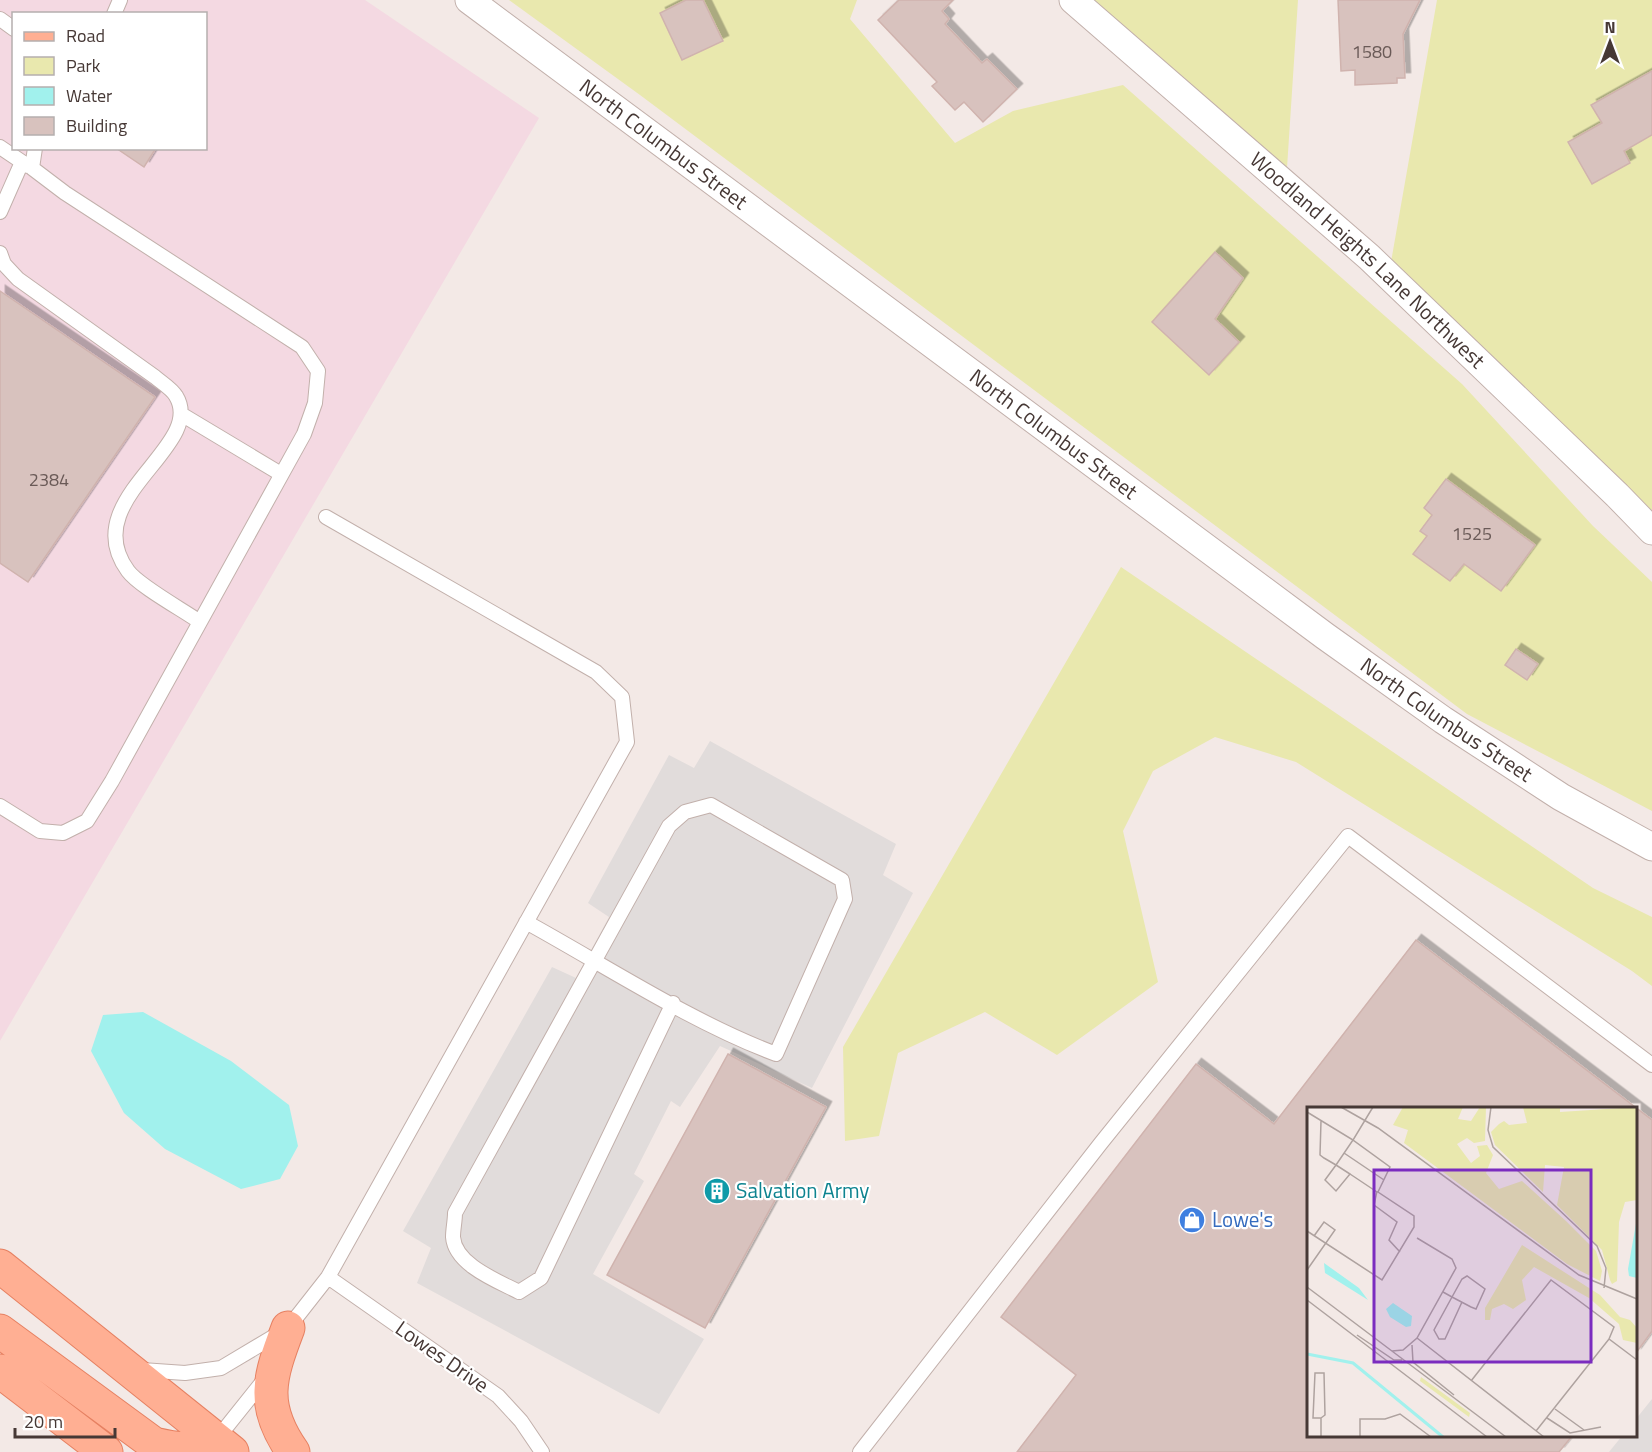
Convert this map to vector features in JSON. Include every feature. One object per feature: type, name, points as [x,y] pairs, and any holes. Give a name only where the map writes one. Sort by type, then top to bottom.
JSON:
[{"type":"main road","points":[[0,1266],[224,1446]]},
{"type":"main road","points":[[288,1328],[273,1366],[273,1416],[293,1452]]},
{"type":"main road","points":[[0,1332],[154,1444],[181,1451],[224,1446]]},
{"type":"main road","points":[[0,1371],[106,1452]]},
{"type":"street","name":"North Columbus Street","points":[[469,0],[1343,649],[1443,720],[1560,797],[1652,847]]},
{"type":"street","name":"Woodland Heights Lane Northwest","points":[[1073,0],[1369,257],[1652,531]]},
{"type":"lane","points":[[0,147],[65,193],[302,347],[318,371],[315,404],[304,434],[87,821],[63,832],[40,831],[0,806]]},
{"type":"lane","points":[[0,212],[34,150]]},
{"type":"lane","points":[[0,253],[4,264],[18,279],[156,377],[176,396],[181,414],[175,435],[122,505],[115,531],[118,555],[130,574],[200,622]]},
{"type":"lane","points":[[181,414],[281,474]]},
{"type":"lane","points":[[126,1367],[185,1373],[221,1368],[288,1328],[328,1277],[627,742],[622,698],[596,672],[326,517]]},
{"type":"lane","points":[[526,922],[595,960],[673,1003],[740,1040],[776,1054],[845,899],[842,880],[711,805],[685,812],[669,826],[595,960],[455,1213],[453,1239],[463,1259],[497,1280],[519,1292],[541,1278],[673,1003]]},
{"type":"lane","points":[[860,1452],[1101,1143],[1348,836],[1652,1065]]},
{"type":"lane","name":"Lowes Drive","points":[[328,1277],[498,1396],[521,1421],[542,1452]]},
{"type":"lane","points":[[224,1446],[273,1366]]},
{"type":"shaded area","points":[[0,0],[365,0],[539,118],[0,1041]]},
{"type":"shaded area","points":[[710,741],[896,844],[883,875],[913,893],[812,1088],[720,1046],[680,1107],[671,1101],[634,1174],[644,1181],[593,1274],[704,1339],[659,1414],[417,1283],[431,1248],[403,1231],[552,967],[576,978],[609,917],[588,903],[669,755],[694,768]]},
{"type":"shaded area","points":[[1652,1399],[1652,1452],[1609,1452],[1621,1437],[1637,1437],[1637,1418]]},
{"type":"green space","points":[[509,0],[857,0],[850,19],[955,143],[1013,111],[1123,85],[1462,384],[1593,526],[1652,582],[1652,811],[1467,714],[640,95]]},
{"type":"green space","points":[[1093,0],[1298,0],[1287,168]]},
{"type":"green space","points":[[1437,0],[1652,0],[1652,517],[1391,262]]},
{"type":"green space","points":[[1121,567],[1593,888],[1652,917],[1652,986],[1632,971],[1296,762],[1215,737],[1153,771],[1123,831],[1158,982],[1057,1055],[985,1012],[898,1053],[879,1136],[845,1141],[843,1047]]},
{"type":"water","points":[[143,1012],[231,1061],[289,1105],[298,1146],[280,1179],[241,1189],[165,1149],[124,1113],[91,1051],[103,1015]]},
{"type":"building","points":[[686,0],[703,0],[723,41],[682,60],[660,13]]},
{"type":"building","points":[[899,0],[953,0],[942,11],[949,19],[945,24],[982,63],[987,59],[1017,89],[983,122],[964,102],[955,110],[932,86],[937,82],[878,20]]},
{"type":"building","points":[[1338,0],[1420,0],[1403,34],[1405,78],[1397,78],[1397,83],[1355,85],[1355,70],[1341,71]]},
{"type":"building","points":[[1652,71],[1652,135],[1624,151],[1630,163],[1592,184],[1568,142],[1602,123],[1591,105]]},
{"type":"building","points":[[119,150],[155,150],[144,167]]},
{"type":"building","points":[[1215,252],[1243,278],[1215,319],[1239,342],[1209,375],[1152,322]]},
{"type":"building","points":[[0,291],[155,397],[28,582],[0,563]]},
{"type":"building","points":[[1446,479],[1535,545],[1501,591],[1464,564],[1450,581],[1413,554],[1427,536],[1420,531],[1432,515],[1424,508]]},
{"type":"building","points":[[1516,649],[1538,664],[1527,680],[1505,665]]},
{"type":"building","name":"Lowe's","points":[[1416,940],[1635,1107],[1307,1107],[1307,1437],[1571,1437],[1559,1452],[1017,1452],[1076,1375],[1001,1317],[1196,1064],[1274,1124]]},
{"type":"building","name":"Salvation Army","points":[[728,1054],[826,1107],[705,1328],[607,1275]]},
{"type":"building","name":"Lowe's","points":[[1637,1109],[1652,1120],[1652,1331],[1637,1352]]},
{"type":"place","name":"Salvation Army","points":[[717,1191]]},
{"type":"place","name":"Lowe's","points":[[1192,1220]]}]
